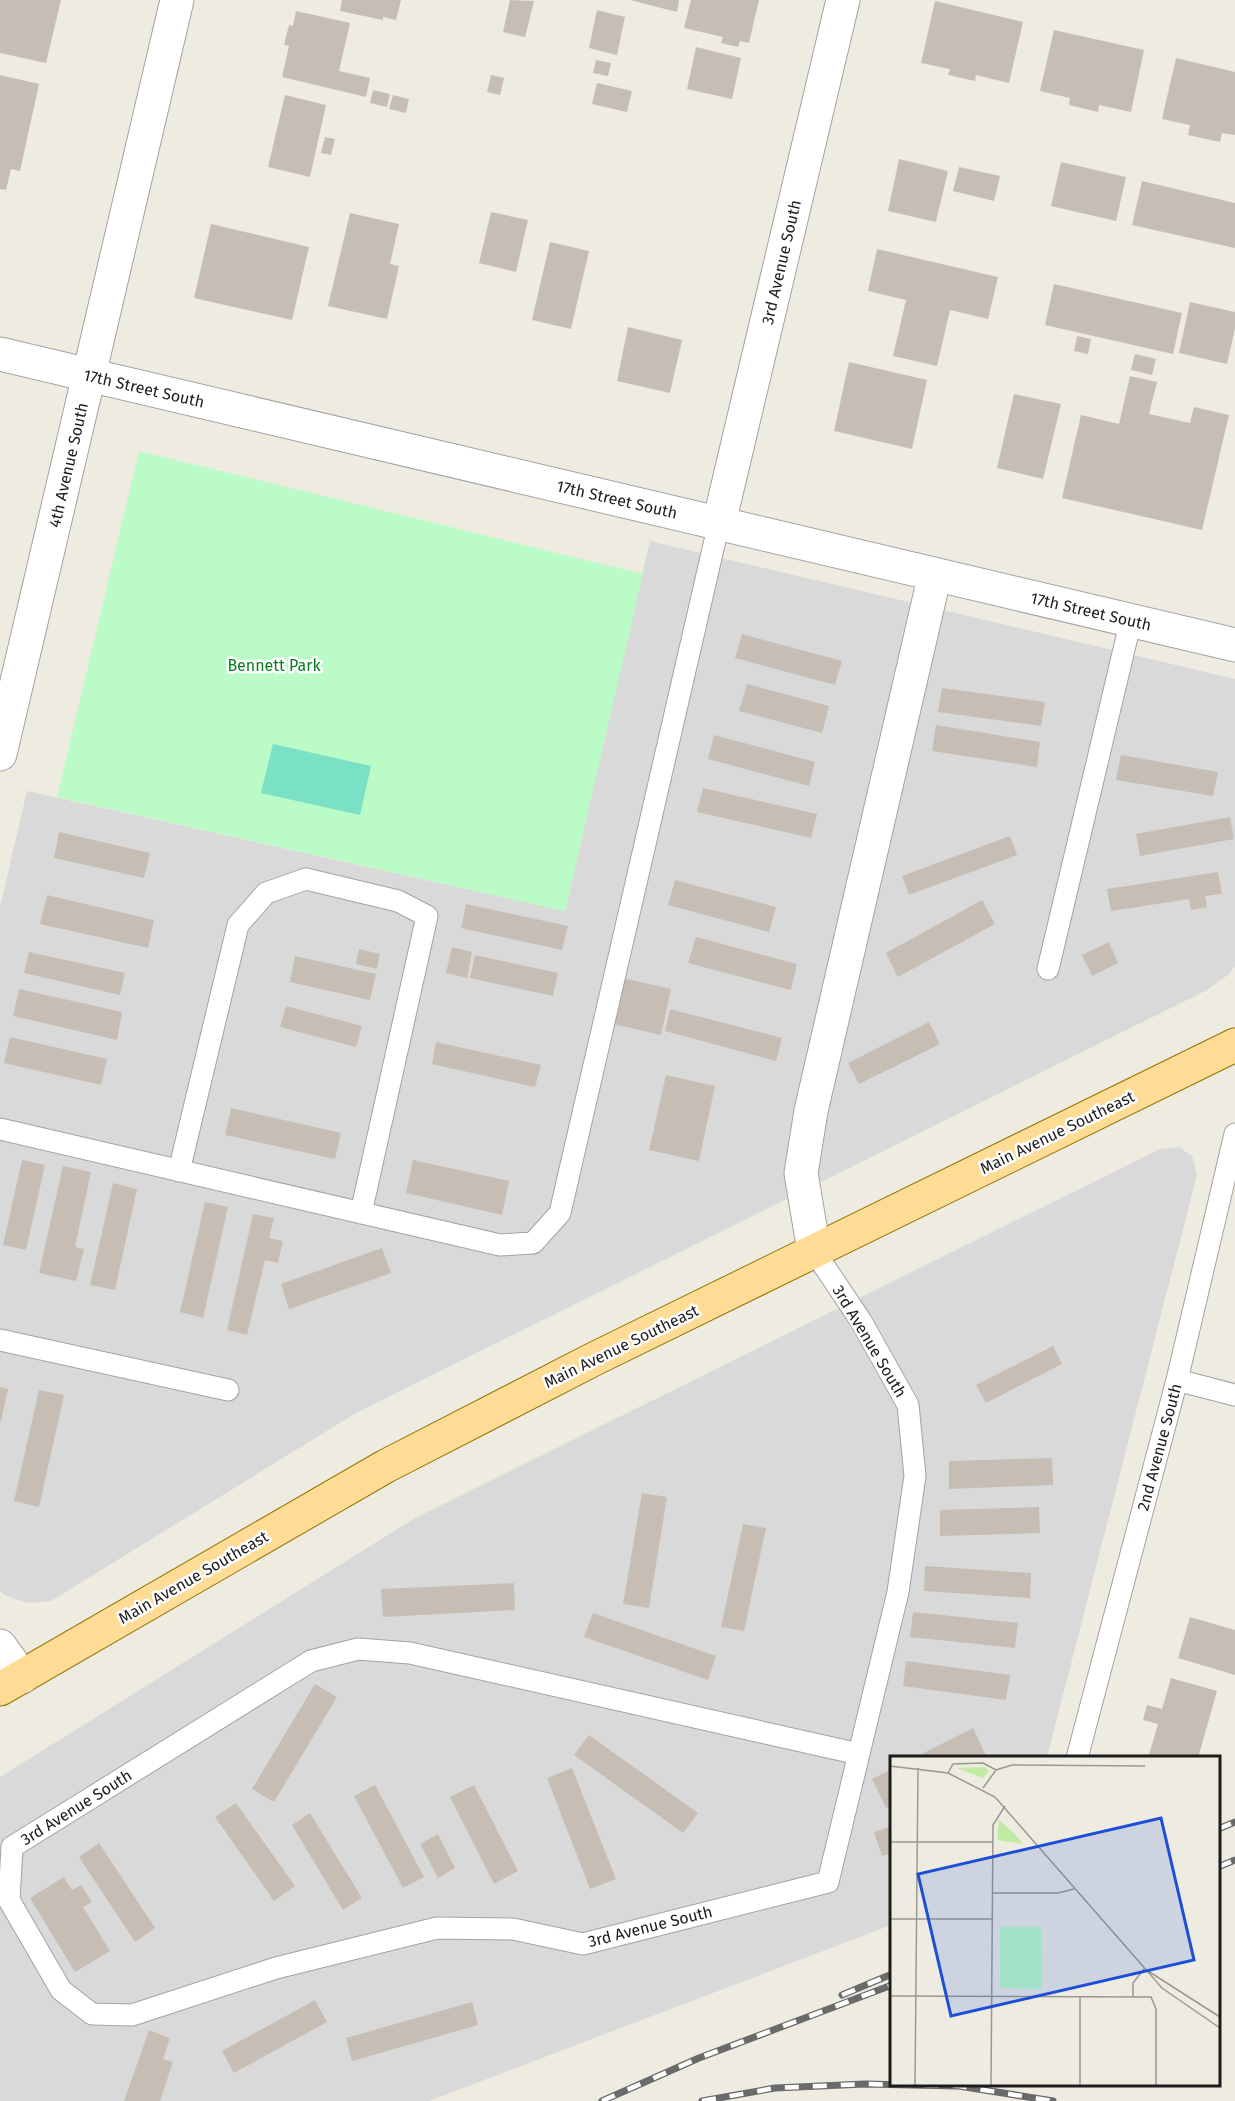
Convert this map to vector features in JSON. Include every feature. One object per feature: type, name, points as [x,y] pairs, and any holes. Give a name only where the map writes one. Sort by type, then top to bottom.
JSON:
[{"type":"main road","name":"Main Avenue Southeast","points":[[0,1705],[11,1683],[386,1466],[594,1359],[1235,1045]]},
{"type":"street","name":"4th Avenue South","points":[[0,754],[177,0]]},
{"type":"street","name":"3rd Avenue South","points":[[719,523],[843,0]]},
{"type":"street","name":"17th Street South","points":[[0,354],[1235,645]]},
{"type":"street","points":[[814,1251],[801,1173],[811,1111],[934,574]]},
{"type":"street","points":[[0,1646],[11,1683]]},
{"type":"lane","points":[[0,1129],[500,1245],[533,1243],[560,1213],[719,523]]},
{"type":"lane","points":[[1048,969],[1131,620]]},
{"type":"lane","points":[[178,1171],[238,925],[266,893],[306,879],[398,901],[427,916],[360,1213]]},
{"type":"lane","name":"2nd Avenue South","points":[[1078,1756],[1177,1380],[1235,1134]]},
{"type":"lane","name":"3rd Avenue South","points":[[814,1251],[861,1321],[908,1406],[915,1476],[898,1592],[859,1754],[828,1882],[583,1944],[513,1929],[436,1928],[276,1968],[132,2015],[92,2014],[61,1990],[9,1900],[12,1847],[311,1661],[358,1649],[410,1653],[859,1754]]},
{"type":"lane","points":[[0,1340],[228,1390]]},
{"type":"lane","points":[[1177,1380],[1235,1395]]},
{"type":"shaded area","points":[[650,541],[1235,679],[1235,966],[1229,974],[1207,990],[356,1413],[51,1601],[28,1603],[4,1595],[0,1590],[0,907],[27,791],[565,911]]},
{"type":"shaded area","points":[[1179,1147],[1192,1156],[1197,1175],[1047,1756],[890,1756],[890,1925],[429,2101],[0,2101],[0,1777],[415,1518],[1160,1149]]},
{"type":"green space","name":"Bennett Park","points":[[139,451],[643,574],[565,911],[57,797]]},
{"type":"green space","points":[[273,744],[371,766],[360,815],[261,793]]},
{"type":"building","points":[[0,0],[61,0],[46,63],[0,53]]},
{"type":"building","points":[[342,0],[401,0],[396,20],[383,17],[383,20],[340,11]]},
{"type":"building","points":[[510,0],[534,1],[525,37],[503,32]]},
{"type":"building","points":[[630,0],[679,0],[677,12]]},
{"type":"building","points":[[691,0],[759,0],[749,43],[740,41],[738,47],[721,43],[723,37],[684,28]]},
{"type":"building","points":[[935,1],[1023,22],[1009,83],[976,75],[975,81],[948,75],[950,69],[921,63]]},
{"type":"building","points":[[597,10],[625,17],[617,55],[589,48]]},
{"type":"building","points":[[296,11],[350,23],[339,71],[370,78],[366,97],[282,77],[289,46],[284,45],[289,25],[293,26]]},
{"type":"building","points":[[1054,30],[1144,50],[1131,112],[1099,105],[1098,112],[1069,105],[1070,98],[1040,91]]},
{"type":"building","points":[[696,47],[741,58],[732,99],[687,89]]},
{"type":"building","points":[[1176,58],[1235,72],[1235,135],[1222,133],[1220,142],[1188,135],[1190,125],[1162,119]]},
{"type":"building","points":[[596,60],[611,63],[608,76],[593,73]]},
{"type":"building","points":[[0,75],[39,84],[20,171],[11,169],[6,190],[0,189]]},
{"type":"building","points":[[491,75],[504,78],[500,95],[487,92]]},
{"type":"building","points":[[597,83],[632,91],[627,112],[592,104]]},
{"type":"building","points":[[373,90],[390,94],[387,107],[370,103]]},
{"type":"building","points":[[285,95],[326,105],[310,177],[268,167]]},
{"type":"building","points":[[393,95],[409,99],[406,113],[389,109]]},
{"type":"building","points":[[325,137],[335,139],[331,155],[321,153]]},
{"type":"building","points":[[899,159],[948,171],[936,222],[888,211]]},
{"type":"building","points":[[1061,162],[1126,177],[1116,221],[1051,206]]},
{"type":"building","points":[[959,167],[1000,176],[994,201],[953,191]]},
{"type":"building","points":[[1142,181],[1235,203],[1235,248],[1132,225]]},
{"type":"building","points":[[491,212],[528,220],[516,272],[479,263]]},
{"type":"building","points":[[350,213],[399,224],[390,264],[399,266],[387,319],[328,306]]},
{"type":"building","points":[[211,224],[309,247],[292,320],[194,298]]},
{"type":"building","points":[[550,242],[589,251],[571,329],[532,320]]},
{"type":"building","points":[[877,249],[998,277],[988,319],[950,310],[937,366],[893,356],[906,300],[868,291]]},
{"type":"building","points":[[1054,284],[1182,313],[1173,354],[1045,325]]},
{"type":"building","points":[[1190,302],[1235,312],[1235,328],[1227,364],[1179,353]]},
{"type":"building","points":[[628,327],[682,340],[670,393],[617,381]]},
{"type":"building","points":[[1077,336],[1091,339],[1088,354],[1074,351]]},
{"type":"building","points":[[1135,354],[1156,359],[1152,375],[1131,370]]},
{"type":"building","points":[[849,362],[927,380],[912,449],[834,431]]},
{"type":"building","points":[[1130,376],[1157,382],[1149,414],[1190,423],[1194,407],[1229,415],[1202,530],[1062,498],[1081,415],[1119,424]]},
{"type":"building","points":[[1014,394],[1061,404],[1043,479],[997,468]]},
{"type":"building","points":[[742,634],[842,661],[835,685],[735,658]]},
{"type":"building","points":[[747,684],[829,706],[822,733],[739,711]]},
{"type":"building","points":[[942,688],[1045,702],[1041,726],[938,712]]},
{"type":"building","points":[[936,725],[1040,742],[1037,767],[932,751]]},
{"type":"building","points":[[714,735],[815,762],[809,786],[708,759]]},
{"type":"building","points":[[1121,755],[1218,772],[1213,796],[1116,780]]},
{"type":"building","points":[[703,788],[817,814],[811,838],[697,812]]},
{"type":"building","points":[[1230,817],[1234,839],[1140,856],[1136,834]]},
{"type":"building","points":[[59,832],[150,853],[144,878],[54,858]]},
{"type":"building","points":[[1010,836],[1017,855],[909,895],[902,876]]},
{"type":"building","points":[[1218,872],[1222,894],[1205,896],[1207,907],[1191,910],[1189,899],[1111,911],[1107,889]]},
{"type":"building","points":[[675,880],[776,907],[769,932],[668,905]]},
{"type":"building","points":[[47,895],[154,920],[148,948],[40,924]]},
{"type":"building","points":[[982,900],[995,924],[898,977],[886,953]]},
{"type":"building","points":[[466,904],[568,926],[562,950],[461,928]]},
{"type":"building","points":[[696,937],[797,964],[791,990],[688,963]]},
{"type":"building","points":[[1109,942],[1118,963],[1092,976],[1082,955]]},
{"type":"building","points":[[452,947],[472,952],[467,978],[446,973]]},
{"type":"building","points":[[359,949],[380,954],[377,969],[356,964]]},
{"type":"building","points":[[29,952],[125,973],[120,995],[24,973]]},
{"type":"building","points":[[475,955],[558,973],[553,996],[470,978]]},
{"type":"building","points":[[295,956],[376,974],[370,1000],[290,982]]},
{"type":"building","points":[[623,978],[671,989],[661,1035],[613,1024]]},
{"type":"building","points":[[19,989],[122,1012],[117,1040],[13,1016]]},
{"type":"building","points":[[286,1006],[362,1026],[356,1047],[280,1027]]},
{"type":"building","points":[[670,1009],[782,1038],[776,1061],[665,1031]]},
{"type":"building","points":[[929,1022],[940,1044],[859,1084],[848,1063]]},
{"type":"building","points":[[10,1037],[107,1059],[101,1085],[4,1063]]},
{"type":"building","points":[[436,1042],[541,1065],[535,1087],[432,1064]]},
{"type":"building","points":[[666,1075],[715,1086],[699,1161],[649,1150]]},
{"type":"building","points":[[231,1108],[341,1133],[335,1159],[225,1135]]},
{"type":"building","points":[[22,1160],[45,1165],[26,1250],[3,1245]]},
{"type":"building","points":[[413,1160],[509,1181],[502,1215],[406,1193]]},
{"type":"building","points":[[63,1166],[91,1172],[75,1247],[84,1249],[76,1281],[39,1273]]},
{"type":"building","points":[[113,1183],[137,1189],[115,1290],[90,1285]]},
{"type":"building","points":[[205,1202],[228,1207],[203,1318],[180,1312]]},
{"type":"building","points":[[253,1214],[274,1218],[269,1238],[283,1241],[278,1263],[265,1260],[247,1335],[227,1330]]},
{"type":"building","points":[[382,1248],[391,1273],[289,1309],[281,1284]]},
{"type":"building","points":[[1053,1346],[1062,1364],[986,1403],[976,1385]]},
{"type":"building","points":[[0,1387],[8,1389],[1,1421],[0,1421]]},
{"type":"building","points":[[39,1390],[64,1395],[39,1507],[14,1501]]},
{"type":"building","points":[[1052,1458],[1053,1485],[949,1489],[949,1461]]},
{"type":"building","points":[[642,1493],[667,1497],[649,1608],[623,1604]]},
{"type":"building","points":[[1039,1507],[1040,1533],[940,1536],[940,1510]]},
{"type":"building","points":[[743,1524],[766,1528],[744,1631],[721,1627]]},
{"type":"building","points":[[925,1566],[1031,1573],[1030,1598],[924,1591]]},
{"type":"building","points":[[514,1583],[515,1610],[383,1617],[381,1589]]},
{"type":"building","points":[[913,1612],[1018,1623],[1015,1648],[910,1637]]},
{"type":"building","points":[[593,1613],[716,1656],[708,1680],[584,1637]]},
{"type":"building","points":[[1190,1617],[1235,1630],[1235,1675],[1178,1658]]},
{"type":"building","points":[[906,1661],[1010,1675],[1006,1700],[903,1686]]},
{"type":"building","points":[[1171,1678],[1217,1691],[1199,1756],[1149,1756],[1158,1724],[1143,1720],[1147,1705],[1162,1709]]},
{"type":"building","points":[[315,1684],[337,1697],[274,1802],[252,1789]]},
{"type":"building","points":[[973,1728],[986,1756],[918,1756]]},
{"type":"building","points":[[589,1735],[698,1813],[683,1833],[574,1755]]},
{"type":"building","points":[[572,1768],[616,1879],[590,1889],[547,1778]]},
{"type":"building","points":[[890,1770],[890,1806],[886,1808],[872,1779]]},
{"type":"building","points":[[375,1785],[424,1877],[403,1888],[354,1796]]},
{"type":"building","points":[[474,1785],[518,1871],[494,1884],[450,1797]]},
{"type":"building","points":[[236,1803],[295,1886],[274,1901],[215,1817]]},
{"type":"building","points":[[310,1813],[362,1898],[343,1910],[292,1825]]},
{"type":"building","points":[[890,1827],[890,1854],[882,1856],[874,1832]]},
{"type":"building","points":[[438,1834],[455,1868],[438,1878],[420,1844]]},
{"type":"building","points":[[99,1843],[155,1928],[135,1942],[79,1857]]},
{"type":"building","points":[[64,1877],[72,1890],[81,1885],[92,1902],[83,1907],[110,1951],[75,1972],[30,1898]]},
{"type":"building","points":[[315,2000],[327,2022],[234,2073],[222,2051]]},
{"type":"building","points":[[472,2002],[478,2025],[352,2061],[346,2038]]},
{"type":"building","points":[[149,2030],[170,2038],[163,2059],[173,2062],[160,2101],[124,2101]]},
{"type":"railway","points":[[1220,1828],[1235,1822]]},
{"type":"railway","points":[[1220,1866],[1235,1860]]},
{"type":"railway","points":[[842,1995],[890,1975]]},
{"type":"railway","points":[[602,2101],[699,2058],[890,1986]]},
{"type":"railway","points":[[702,2101],[775,2088],[890,2085]]},
{"type":"railway","points":[[959,2086],[1053,2101]]}]
